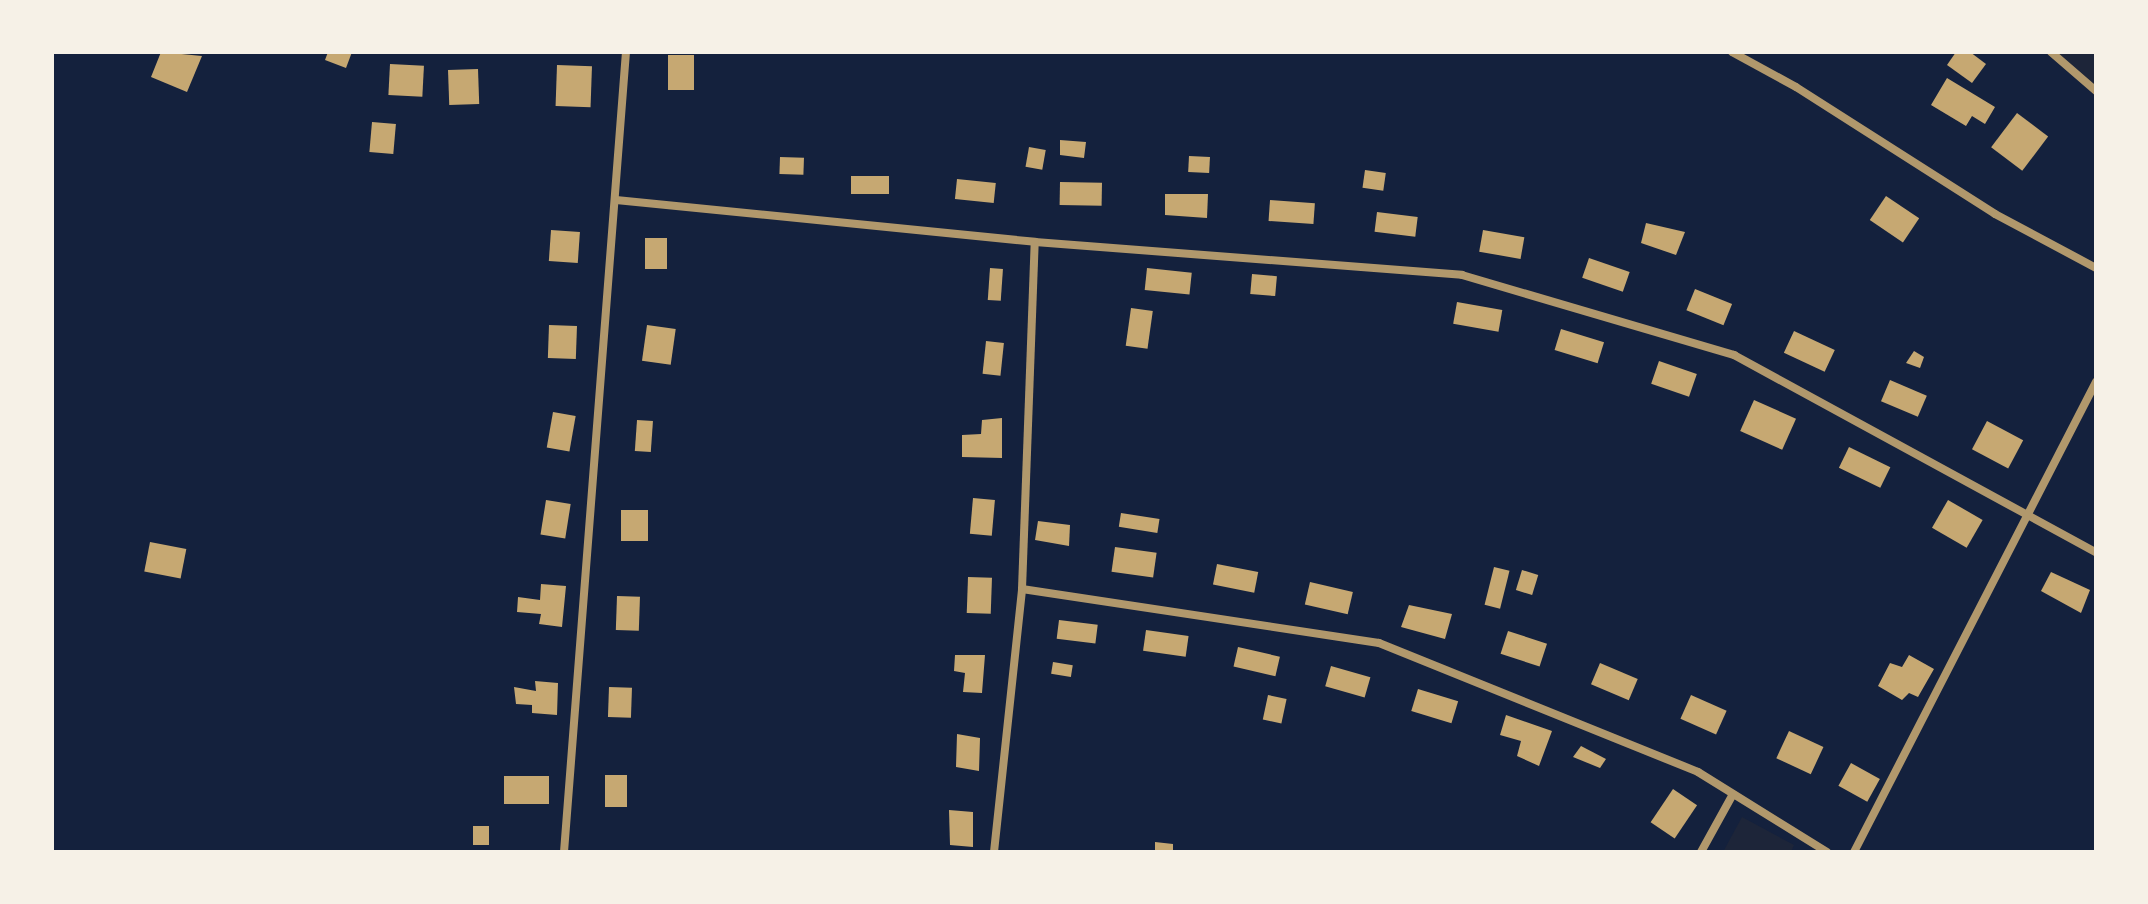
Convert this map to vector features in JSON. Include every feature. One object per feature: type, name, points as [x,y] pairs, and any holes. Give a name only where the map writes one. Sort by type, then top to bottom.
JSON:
[{"type":"street","points":[[564,852],[626,52]]},
{"type":"street","points":[[1732,52],[1995,214],[2096,268]]},
{"type":"street","points":[[2051,52],[2096,91]]},
{"type":"street","points":[[616,200],[1035,242],[1462,275],[1734,355],[2030,513],[2096,552]]},
{"type":"street","points":[[994,852],[1022,589],[1035,242]]},
{"type":"street","points":[[1854,852],[2096,382]]},
{"type":"street","points":[[1022,589],[1379,643],[1698,772],[1827,852]]},
{"type":"street","points":[[1701,852],[1733,794]]},
{"type":"shaded area","points":[[2051,52],[2096,52],[2096,91]]},
{"type":"shaded area","points":[[1742,817],[1794,845],[1791,852],[1723,852]]},
{"type":"building","points":[[161,52],[202,56],[187,92],[151,77]]},
{"type":"building","points":[[328,52],[352,52],[346,68],[325,60]]},
{"type":"building","points":[[1956,52],[1970,52],[1986,64],[1972,83],[1947,65]]},
{"type":"building","points":[[668,55],[694,55],[694,90],[668,90]]},
{"type":"building","points":[[390,64],[424,66],[422,97],[388,95]]},
{"type":"building","points":[[557,65],[592,66],[591,107],[556,106]]},
{"type":"building","points":[[478,69],[479,104],[449,105],[448,70]]},
{"type":"building","points":[[1947,78],[1995,107],[1985,124],[1972,116],[1966,126],[1931,105]]},
{"type":"building","points":[[2017,113],[2048,136],[2022,171],[1991,147]]},
{"type":"building","points":[[372,122],[396,124],[393,154],[369,152]]},
{"type":"building","points":[[1060,140],[1086,142],[1084,158],[1060,155]]},
{"type":"building","points":[[1029,147],[1046,150],[1042,170],[1026,167]]},
{"type":"building","points":[[1189,156],[1210,157],[1209,173],[1188,172]]},
{"type":"building","points":[[780,157],[804,158],[803,175],[779,174]]},
{"type":"building","points":[[1365,170],[1386,173],[1383,191],[1362,188]]},
{"type":"building","points":[[851,176],[889,176],[889,194],[851,194]]},
{"type":"building","points":[[957,179],[996,183],[994,203],[955,199]]},
{"type":"building","points":[[1060,182],[1102,183],[1102,206],[1060,205]]},
{"type":"building","points":[[1165,194],[1208,194],[1207,218],[1165,215]]},
{"type":"building","points":[[1886,196],[1919,218],[1903,242],[1870,220]]},
{"type":"building","points":[[1270,200],[1315,203],[1313,224],[1269,221]]},
{"type":"building","points":[[1377,212],[1418,217],[1415,237],[1375,232]]},
{"type":"building","points":[[1646,223],[1685,232],[1676,255],[1641,243]]},
{"type":"building","points":[[551,230],[580,232],[578,263],[549,261]]},
{"type":"building","points":[[1483,230],[1524,237],[1521,259],[1479,252]]},
{"type":"building","points":[[645,238],[667,238],[667,269],[645,269]]},
{"type":"building","points":[[1589,258],[1630,272],[1623,292],[1582,278]]},
{"type":"building","points":[[990,268],[1003,269],[1001,301],[988,300]]},
{"type":"building","points":[[1147,268],[1192,273],[1189,295],[1145,290]]},
{"type":"building","points":[[1252,274],[1277,276],[1275,296],[1250,294]]},
{"type":"building","points":[[1695,289],[1732,304],[1723,325],[1686,310]]},
{"type":"building","points":[[1457,302],[1502,310],[1498,332],[1453,324]]},
{"type":"building","points":[[1131,308],[1153,311],[1147,349],[1126,346]]},
{"type":"building","points":[[549,325],[577,326],[576,359],[548,358]]},
{"type":"building","points":[[647,325],[676,329],[671,365],[642,361]]},
{"type":"building","points":[[1561,329],[1604,342],[1598,363],[1555,350]]},
{"type":"building","points":[[1794,331],[1835,350],[1825,372],[1784,353]]},
{"type":"building","points":[[986,341],[1004,343],[1000,376],[983,374]]},
{"type":"building","points":[[1914,351],[1924,357],[1920,368],[1906,363]]},
{"type":"building","points":[[1659,361],[1697,374],[1689,397],[1651,384]]},
{"type":"building","points":[[1890,380],[1927,396],[1918,417],[1881,401]]},
{"type":"building","points":[[1754,400],[1796,419],[1782,450],[1740,431]]},
{"type":"building","points":[[553,412],[576,416],[569,451],[547,447]]},
{"type":"building","points":[[1002,418],[1002,458],[962,457],[962,435],[981,434],[982,420]]},
{"type":"building","points":[[637,420],[653,421],[651,452],[635,451]]},
{"type":"building","points":[[1987,421],[2023,440],[2008,469],[1972,449]]},
{"type":"building","points":[[1849,447],[1890,467],[1880,488],[1839,468]]},
{"type":"building","points":[[973,498],[995,500],[992,536],[970,534]]},
{"type":"building","points":[[546,500],[571,504],[565,538],[541,535]]},
{"type":"building","points":[[1948,500],[1983,520],[1967,548],[1932,528]]},
{"type":"building","points":[[621,510],[648,510],[648,541],[621,541]]},
{"type":"building","points":[[1121,513],[1160,519],[1157,533],[1119,527]]},
{"type":"building","points":[[1038,521],[1070,525],[1069,546],[1035,540]]},
{"type":"building","points":[[150,542],[186,549],[181,579],[144,571]]},
{"type":"building","points":[[1115,547],[1157,553],[1153,578],[1112,572]]},
{"type":"building","points":[[1217,564],[1258,572],[1254,593],[1213,585]]},
{"type":"building","points":[[1494,567],[1510,571],[1500,609],[1485,605]]},
{"type":"building","points":[[1522,570],[1538,575],[1532,595],[1516,590]]},
{"type":"building","points":[[2051,572],[2090,590],[2081,613],[2041,591]]},
{"type":"building","points":[[968,577],[992,578],[991,614],[967,613]]},
{"type":"building","points":[[1310,582],[1353,592],[1348,614],[1305,604]]},
{"type":"building","points":[[541,584],[566,586],[562,627],[539,624],[541,614],[517,612],[518,597],[540,600]]},
{"type":"building","points":[[617,596],[640,597],[639,631],[616,630]]},
{"type":"building","points":[[1409,605],[1452,614],[1445,639],[1401,627]]},
{"type":"building","points":[[1059,620],[1098,625],[1095,644],[1057,639]]},
{"type":"building","points":[[1146,630],[1189,636],[1186,657],[1143,651]]},
{"type":"building","points":[[1508,631],[1547,644],[1540,666],[1501,654]]},
{"type":"building","points":[[1238,647],[1280,657],[1275,676],[1234,666]]},
{"type":"building","points":[[955,655],[985,655],[982,693],[963,692],[965,673],[954,671]]},
{"type":"building","points":[[1909,655],[1934,669],[1918,697],[1909,693],[1902,700],[1878,686],[1890,663],[1902,667]]},
{"type":"building","points":[[1053,662],[1073,665],[1071,677],[1051,674]]},
{"type":"building","points":[[1600,663],[1638,679],[1629,700],[1591,684]]},
{"type":"building","points":[[1331,666],[1370,677],[1365,697],[1325,686]]},
{"type":"building","points":[[535,681],[558,683],[557,715],[532,713],[532,705],[516,704],[514,687],[536,691]]},
{"type":"building","points":[[609,687],[632,688],[631,718],[608,717]]},
{"type":"building","points":[[1418,689],[1458,701],[1451,723],[1411,711]]},
{"type":"building","points":[[1268,695],[1287,699],[1281,723],[1263,719]]},
{"type":"building","points":[[1691,695],[1727,711],[1716,735],[1680,719]]},
{"type":"building","points":[[1506,715],[1552,731],[1539,766],[1517,756],[1521,741],[1500,735]]},
{"type":"building","points":[[1789,731],[1823,747],[1811,774],[1776,758]]},
{"type":"building","points":[[957,734],[980,738],[979,771],[956,767]]},
{"type":"building","points":[[1581,746],[1606,759],[1600,768],[1573,757]]},
{"type":"building","points":[[1851,763],[1880,779],[1867,802],[1838,786]]},
{"type":"building","points":[[605,775],[627,775],[627,807],[605,807]]},
{"type":"building","points":[[504,776],[549,776],[549,804],[504,804]]},
{"type":"building","points":[[1673,789],[1697,805],[1675,838],[1651,822]]},
{"type":"building","points":[[949,810],[973,812],[973,847],[950,845]]},
{"type":"building","points":[[473,826],[489,826],[489,845],[473,845]]},
{"type":"building","points":[[1155,842],[1173,844],[1173,852],[1155,852]]}]
